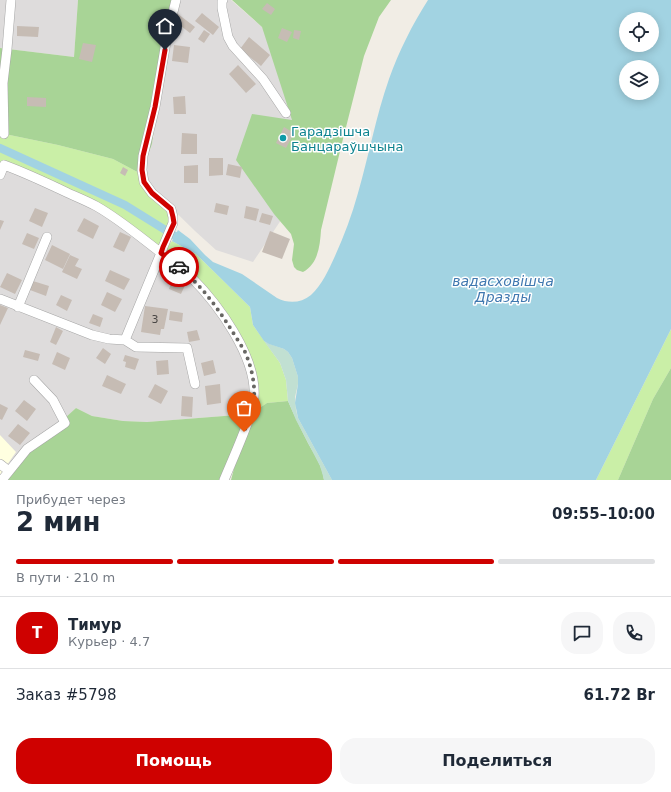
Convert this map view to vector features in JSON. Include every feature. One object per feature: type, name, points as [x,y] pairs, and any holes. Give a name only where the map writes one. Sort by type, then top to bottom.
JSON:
[{"type":"street","points":[[4,134],[3,83],[11,0]]},
{"type":"street","points":[[125,340],[174,223],[171,209],[152,193],[144,182],[142,170],[143,156],[155,107],[167,36],[176,0]]},
{"type":"street","points":[[223,0],[222,8],[228,37],[233,46],[263,79],[286,113]]},
{"type":"street","points":[[0,176],[4,165],[96,206],[162,250],[190,276],[222,314],[244,351],[250,367],[254,398],[244,432],[224,480]]},
{"type":"street","points":[[18,307],[47,237]]},
{"type":"street","points":[[0,299],[92,335],[108,339],[125,340],[136,347],[187,348],[195,384]]},
{"type":"street","points":[[2,480],[27,449],[65,423],[53,400],[34,380]]},
{"type":"street","points":[[0,464],[9,472]]},
{"type":"shaded area","points":[[0,0],[78,0],[74,57],[0,48]]},
{"type":"shaded area","points":[[179,0],[231,0],[262,27],[318,113],[305,184],[253,262],[216,250],[148,185],[144,166],[152,144],[163,83],[164,56]]},
{"type":"shaded area","points":[[0,164],[123,223],[206,294],[250,367],[250,414],[147,422],[123,421],[92,416],[76,408],[0,480]]},
{"type":"shaded area","points":[[264,341],[284,349],[292,358],[298,377],[295,397],[298,418],[332,480],[324,480],[320,466],[296,420],[288,401],[286,380],[280,363]]},
{"type":"shaded area","points":[[0,435],[16,452],[0,475]]},
{"type":"green space","points":[[78,0],[179,0],[164,56],[152,144],[144,166],[143,175],[113,159],[58,145],[0,133],[0,48],[74,57]]},
{"type":"green space","points":[[232,0],[391,0],[379,17],[364,56],[321,230],[317,254],[312,264],[303,272],[294,267],[292,260],[294,244],[291,234],[274,214],[236,160],[252,114],[292,120],[262,27]]},
{"type":"green space","points":[[0,133],[58,145],[113,159],[143,175],[148,185],[172,208],[162,253],[172,241],[196,254],[250,307],[253,325],[280,363],[286,380],[288,401],[267,403],[250,414],[250,367],[206,294],[123,223],[0,164]]},
{"type":"green space","points":[[671,329],[671,368],[653,399],[618,480],[596,480]]},
{"type":"green space","points":[[671,368],[671,480],[618,480],[653,399]]},
{"type":"green space","points":[[288,401],[305,438],[320,465],[324,480],[231,480],[243,435],[221,480],[2,480],[76,408],[92,416],[123,421],[147,422],[250,414],[267,403]]},
{"type":"water","name":"вадасховішча Дразды","points":[[428,0],[671,0],[671,329],[596,480],[332,480],[298,418],[295,403],[298,377],[292,358],[288,352],[264,341],[253,325],[250,307],[196,254],[172,241],[178,230],[190,239],[213,262],[242,274],[281,300],[295,302],[303,300],[311,295],[319,287],[325,277],[345,233],[356,201],[380,107],[389,79],[411,29]]},
{"type":"building","points":[[267,3],[275,9],[271,15],[262,9]]},
{"type":"building","points":[[202,13],[219,27],[213,35],[195,21]]},
{"type":"building","points":[[178,14],[195,27],[190,33],[173,20]]},
{"type":"building","points":[[17,26],[39,27],[38,37],[17,36]]},
{"type":"building","points":[[282,28],[292,32],[287,42],[278,38]]},
{"type":"building","points":[[204,30],[210,34],[204,43],[198,39]]},
{"type":"building","points":[[294,30],[301,31],[299,40],[293,38]]},
{"type":"building","points":[[249,37],[270,55],[261,66],[240,49]]},
{"type":"building","points":[[83,43],[96,45],[92,62],[79,59]]},
{"type":"building","points":[[174,45],[190,47],[188,63],[172,61]]},
{"type":"building","points":[[238,65],[256,84],[246,93],[229,74]]},
{"type":"building","points":[[185,96],[186,114],[174,114],[173,97]]},
{"type":"building","points":[[27,97],[46,98],[46,107],[27,106]]},
{"type":"building","points":[[284,127],[294,133],[286,148],[276,143]]},
{"type":"building","points":[[182,133],[197,134],[197,154],[181,154]]},
{"type":"building","points":[[209,158],[223,158],[223,175],[209,176]]},
{"type":"building","points":[[228,164],[242,167],[240,178],[226,175]]},
{"type":"building","points":[[198,165],[198,183],[184,183],[184,166]]},
{"type":"building","points":[[123,167],[128,170],[125,176],[120,173]]},
{"type":"building","points":[[216,203],[229,206],[227,215],[214,212]]},
{"type":"building","points":[[246,206],[259,209],[256,221],[244,218]]},
{"type":"building","points":[[35,208],[48,213],[42,227],[29,221]]},
{"type":"building","points":[[262,213],[273,216],[270,225],[259,222]]},
{"type":"building","points":[[84,218],[99,226],[93,239],[77,231]]},
{"type":"building","points":[[0,220],[4,221],[0,230]]},
{"type":"building","points":[[270,231],[290,239],[282,259],[262,252]]},
{"type":"building","points":[[120,232],[131,237],[124,252],[113,247]]},
{"type":"building","points":[[27,233],[39,238],[34,249],[22,244]]},
{"type":"building","points":[[52,245],[70,254],[63,269],[45,260]]},
{"type":"building","points":[[70,255],[79,259],[75,266],[82,269],[77,279],[62,272]]},
{"type":"building","points":[[110,270],[130,279],[124,290],[105,281]]},
{"type":"building","points":[[7,273],[22,280],[15,294],[0,287]]},
{"type":"building","points":[[173,278],[186,283],[181,294],[169,289]]},
{"type":"building","points":[[33,281],[49,286],[46,296],[30,290]]},
{"type":"building","points":[[107,292],[122,299],[115,312],[101,305]]},
{"type":"building","points":[[61,295],[72,300],[67,311],[56,305]]},
{"type":"building","points":[[0,305],[8,308],[0,325]]},
{"type":"building","points":[[145,306],[168,309],[164,329],[161,329],[160,335],[141,332]]},
{"type":"building","points":[[170,311],[183,313],[182,322],[169,320]]},
{"type":"building","points":[[93,314],[103,318],[100,327],[89,323]]},
{"type":"building","points":[[56,327],[63,331],[56,345],[50,342]]},
{"type":"building","points":[[197,330],[200,340],[189,342],[187,332]]},
{"type":"building","points":[[103,348],[111,354],[105,364],[96,358]]},
{"type":"building","points":[[25,350],[40,354],[38,361],[23,357]]},
{"type":"building","points":[[57,352],[70,358],[65,370],[52,364]]},
{"type":"building","points":[[125,355],[139,359],[135,370],[125,367],[126,362],[123,361]]},
{"type":"building","points":[[168,360],[169,374],[157,375],[156,361]]},
{"type":"building","points":[[213,360],[216,373],[204,376],[201,363]]},
{"type":"building","points":[[107,375],[126,384],[121,394],[102,386]]},
{"type":"building","points":[[155,384],[168,391],[161,404],[148,397]]},
{"type":"building","points":[[220,384],[221,403],[207,405],[205,386]]},
{"type":"building","points":[[182,396],[193,397],[192,417],[181,416]]},
{"type":"building","points":[[24,400],[36,409],[27,421],[15,411]]},
{"type":"building","points":[[0,404],[8,408],[2,420],[0,419]]},
{"type":"building","points":[[18,424],[30,433],[20,445],[8,436]]},
{"type":"waterway","points":[[0,148],[125,205],[175,236]]},
{"type":"way so far","points":[[179,267],[190,276],[222,314],[244,351],[250,367],[254,398],[244,432]]},
{"type":"place","name":"Гарадзішча Банцараўшчына","points":[[283,138]]},
{"type":"route","points":[[165,50],[155,107],[143,156],[142,170],[144,182],[152,193],[171,209],[174,223],[161,253],[179,267]]}]
